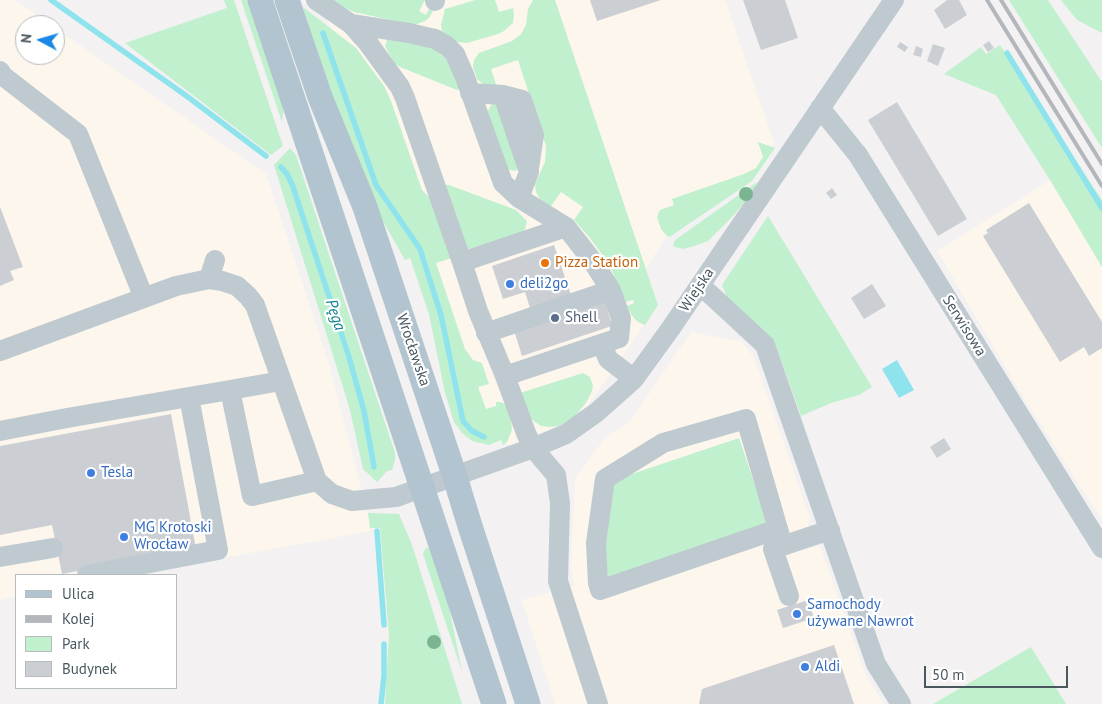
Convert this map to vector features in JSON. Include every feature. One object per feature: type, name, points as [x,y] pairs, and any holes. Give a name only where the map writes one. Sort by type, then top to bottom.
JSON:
[{"type":"main road","points":[[260,0],[494,704]]},
{"type":"main road","name":"Wrocławska","points":[[287,0],[320,97],[365,207],[456,477],[528,704]]},
{"type":"street","points":[[316,0],[351,24],[368,43],[400,87],[405,98],[486,333],[506,376],[526,433],[533,448],[556,475],[560,503],[558,581],[598,704]]},
{"type":"street","name":"Wiejska","points":[[317,482],[332,494],[352,501],[387,499],[422,489],[533,448],[566,434],[597,412],[634,379],[700,286],[894,0]]},
{"type":"street","points":[[351,24],[378,27],[436,39],[455,54],[503,183],[519,198],[566,227],[591,259],[611,290],[622,318],[619,338],[506,376]]},
{"type":"street","points":[[0,71],[78,134],[144,298]]},
{"type":"street","points":[[470,93],[522,100],[534,135],[529,172],[519,198]]},
{"type":"street","name":"Serwisowa","points":[[820,108],[858,155],[1102,548]]},
{"type":"street","points":[[462,262],[566,227]]},
{"type":"street","points":[[0,351],[176,286],[212,270],[222,280],[237,286],[255,305],[317,482],[252,496],[230,390]]},
{"type":"street","points":[[700,286],[765,345],[876,664],[901,704]]},
{"type":"street","points":[[486,333],[611,290]]},
{"type":"street","points":[[602,344],[608,358],[634,379]]},
{"type":"street","points":[[0,431],[281,381]]},
{"type":"street","points":[[92,574],[218,550],[189,396]]},
{"type":"street","points":[[789,596],[773,549],[780,537],[746,419],[663,443],[604,480],[596,543],[600,590],[780,537],[830,530]]},
{"type":"street","points":[[0,557],[53,548]]},
{"type":"shaded area","points":[[0,0],[15,0],[37,15],[15,15],[15,65],[65,65],[65,35],[266,174],[328,361],[368,513],[371,531],[135,574],[15,574],[15,596],[0,600]]},
{"type":"shaded area","points":[[323,0],[725,0],[774,143],[756,170],[665,238],[646,269],[658,305],[587,407],[555,427],[509,445],[470,427],[330,29]]},
{"type":"shaded area","points":[[1050,180],[1102,267],[1102,520],[1025,400],[937,251]]},
{"type":"shaded area","points":[[691,332],[742,342],[754,358],[810,519],[808,525],[815,544],[821,549],[865,674],[884,704],[555,704],[522,600],[575,586],[571,571],[575,479],[604,439],[631,420]]},
{"type":"green space","points":[[224,0],[234,0],[283,146],[271,155],[125,43],[227,8]]},
{"type":"green space","points":[[241,0],[249,0],[284,104],[282,122]]},
{"type":"green space","points":[[328,0],[425,0],[419,11],[426,15],[431,5],[433,11],[425,21],[414,25],[354,12]]},
{"type":"green space","points":[[475,0],[495,0],[499,12],[513,8],[513,23],[498,34],[467,43],[457,42],[442,31],[441,25],[445,9]]},
{"type":"green space","points":[[533,0],[555,0],[658,305],[645,325],[633,317],[627,306],[634,303],[633,300],[626,302],[609,264],[574,220],[583,207],[561,192],[551,206],[541,201],[536,192],[535,184],[545,162],[546,146],[518,60],[491,69],[497,87],[487,86],[477,79],[473,67],[474,60],[479,53],[512,41],[521,34],[526,25],[528,9]]},
{"type":"green space","points":[[1009,0],[1048,0],[1102,82],[1102,148]]},
{"type":"green space","points":[[1061,0],[1102,0],[1102,33],[1077,20]]},
{"type":"green space","points":[[303,7],[356,48],[384,86],[391,101],[422,190],[433,201],[452,258],[436,263],[465,349],[473,360],[482,363],[489,384],[478,387],[486,409],[496,406],[496,402],[501,402],[506,405],[511,420],[512,430],[507,442],[503,445],[501,440],[489,445],[472,441],[462,433],[454,422],[445,393],[429,314],[410,258],[405,260],[381,218],[339,118]]},
{"type":"green space","points":[[390,38],[421,44],[437,51],[448,61],[460,89],[457,90],[394,63],[385,46]]},
{"type":"green space","points":[[1000,45],[1102,200],[1102,267],[996,95],[944,74],[981,47],[986,54]]},
{"type":"green space","points":[[492,104],[496,104],[518,168],[516,171],[507,168],[487,112]]},
{"type":"green space","points":[[758,142],[775,148],[752,181],[671,236],[666,235],[661,229],[657,217],[660,210],[674,205],[672,199],[756,168],[763,157]]},
{"type":"green space","points":[[290,148],[296,155],[395,453],[392,470],[387,471],[377,482],[363,469],[350,410],[274,165]]},
{"type":"green space","points":[[757,182],[753,192],[708,241],[683,249],[673,246],[675,240]]},
{"type":"green space","points":[[445,185],[516,210],[527,222],[525,229],[523,232],[469,249],[466,247]]},
{"type":"green space","points":[[768,216],[872,387],[859,395],[831,403],[801,416],[776,346],[727,297],[722,285]]},
{"type":"green space","points":[[583,373],[590,377],[593,386],[592,391],[586,403],[574,417],[559,426],[551,427],[541,426],[531,419],[520,393]]},
{"type":"green space","points":[[739,438],[768,524],[608,578],[604,566],[607,490],[614,480]]},
{"type":"green space","points":[[368,513],[399,514],[412,545],[462,704],[385,704],[389,635],[380,528],[370,528]]},
{"type":"green space","points":[[426,547],[430,549],[448,602],[462,672],[423,554]]},
{"type":"green space","points":[[1031,647],[1066,704],[933,704]]},
{"type":"water","points":[[897,360],[914,390],[899,398],[882,369]]},
{"type":"building","points":[[590,0],[661,0],[597,21]]},
{"type":"building","points":[[743,0],[785,0],[798,38],[761,50]]},
{"type":"building","points":[[947,0],[959,0],[967,15],[945,29],[934,10]]},
{"type":"building","points":[[989,41],[994,48],[988,52],[983,45]]},
{"type":"building","points":[[900,42],[908,47],[905,52],[897,47]]},
{"type":"building","points":[[933,44],[945,48],[938,66],[927,61]]},
{"type":"building","points":[[916,46],[923,49],[921,57],[913,55]]},
{"type":"building","points":[[897,102],[967,219],[938,236],[868,120]]},
{"type":"building","points":[[832,188],[837,195],[831,199],[826,193]]},
{"type":"building","points":[[1029,203],[1102,322],[1102,348],[1089,356],[1084,347],[1060,362],[983,236],[988,233],[986,230]]},
{"type":"building","points":[[0,207],[23,267],[10,271],[14,280],[0,286]]},
{"type":"building","points":[[554,245],[575,307],[604,297],[612,326],[522,356],[513,327],[534,321],[525,292],[503,299],[492,266]]},
{"type":"building","points":[[872,284],[886,306],[864,319],[851,298]]},
{"type":"building","name":"Tesla","points":[[171,414],[196,549],[62,574],[52,525],[0,535],[0,446]]},
{"type":"building","points":[[944,438],[951,449],[937,458],[930,447]]},
{"type":"building","points":[[808,600],[814,618],[783,628],[777,610]]},
{"type":"building","name":"Aldi","points":[[834,645],[854,704],[699,704],[702,689]]},
{"type":"waterway","name":"Pęga","points":[[51,0],[188,97],[266,156]]},
{"type":"waterway","points":[[323,33],[376,185],[420,249],[441,315],[463,421],[472,431],[484,437]]},
{"type":"waterway","points":[[1007,53],[1102,208]]},
{"type":"waterway","name":"Pęga","points":[[281,167],[292,184],[349,357],[364,411],[374,467]]},
{"type":"waterway","name":"Pęga","points":[[377,531],[384,625]]},
{"type":"waterway","name":"Pęga","points":[[381,704],[384,676],[384,644]]},
{"type":"railway","points":[[987,0],[1102,186]]},
{"type":"railway","points":[[1001,0],[1102,164]]},
{"type":"place","name":"Pizza Station","points":[[545,263]]},
{"type":"place","name":"deli2go","points":[[510,284]]},
{"type":"place","name":"Shell","points":[[555,318]]},
{"type":"place","name":"Tesla","points":[[91,473]]},
{"type":"place","name":"MG Krotoski Wrocław","points":[[124,537]]},
{"type":"place","name":"Samochody używane Nawrot","points":[[797,614]]},
{"type":"place","name":"Aldi","points":[[805,667]]}]
